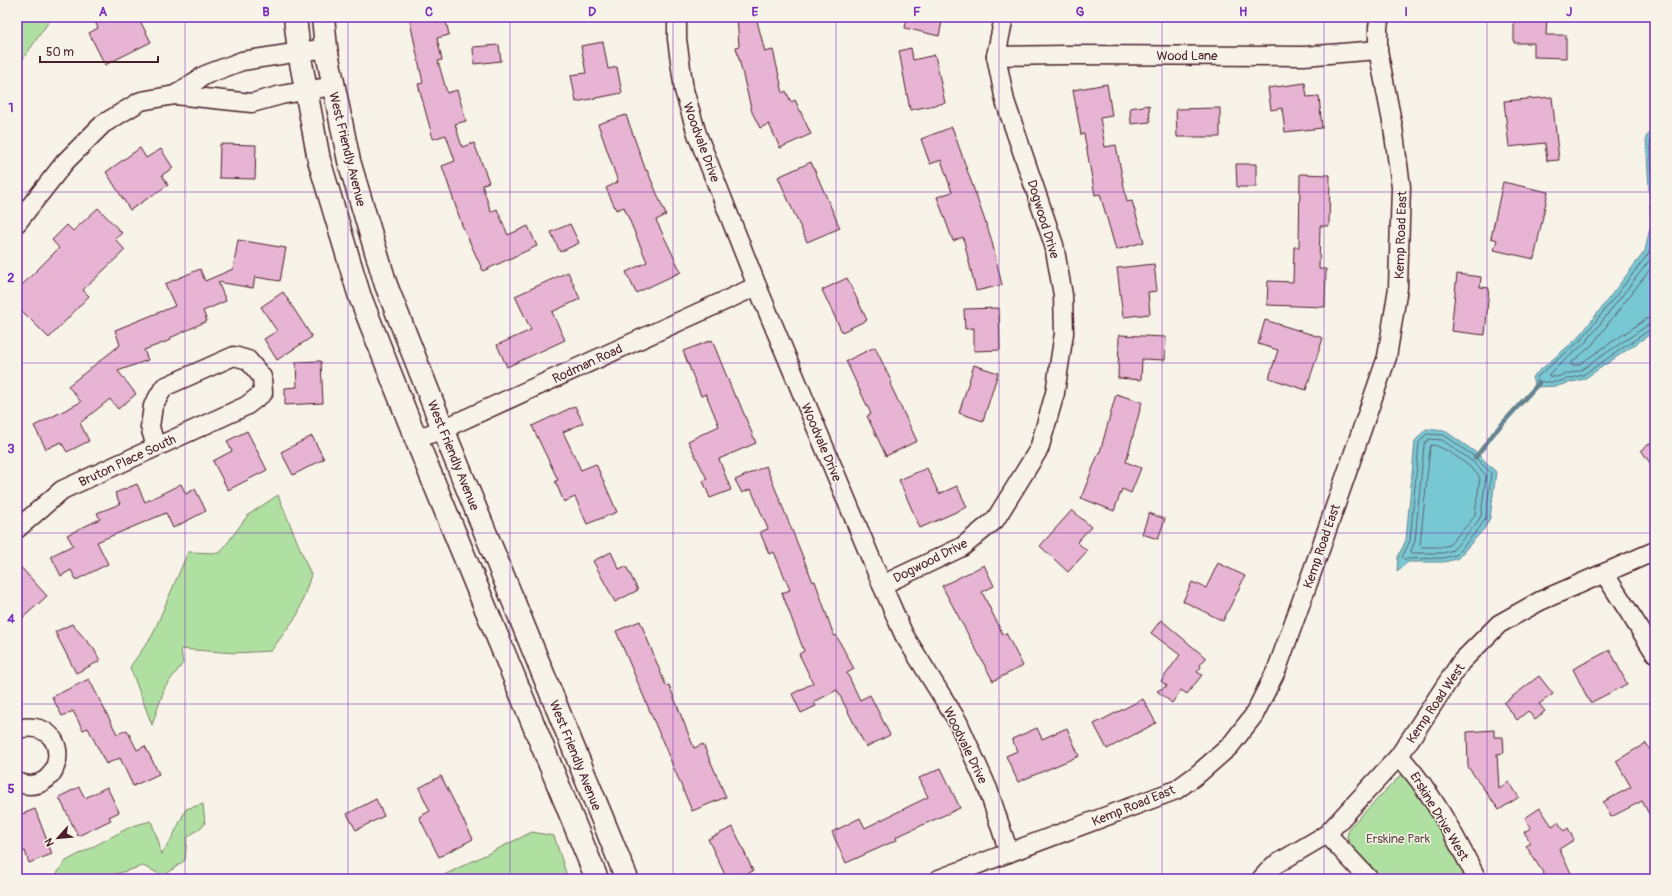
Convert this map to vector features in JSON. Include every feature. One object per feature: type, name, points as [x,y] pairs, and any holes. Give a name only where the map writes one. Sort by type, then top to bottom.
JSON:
[{"type":"main road","name":"West Friendly Avenue","points":[[295,17],[298,52],[320,160],[359,294],[416,439],[597,879]]},
{"type":"main road","name":"West Friendly Avenue","points":[[323,17],[326,48],[349,161],[386,285],[443,429],[627,879]]},
{"type":"street","name":"Woodvale Drive","points":[[677,17],[677,39],[684,90],[697,134],[757,286],[882,585],[904,634],[958,722],[988,789],[1009,853]]},
{"type":"street","name":"Dogwood Drive","points":[[882,585],[962,547],[995,520],[1039,448],[1055,393],[1064,333],[1063,295],[1054,245],[1005,101],[996,56],[1004,17]]},
{"type":"street","name":"Kemp Road East","points":[[939,879],[1176,790],[1198,774],[1230,746],[1254,715],[1277,669],[1374,394],[1387,356],[1390,341],[1398,288],[1401,187],[1393,127],[1378,50],[1378,27],[1380,17]]},
{"type":"street","points":[[175,95],[205,75],[242,61],[326,48]]},
{"type":"street","name":"Wood Lane","points":[[996,56],[1304,56],[1378,50]]},
{"type":"street","points":[[17,223],[66,162],[102,124],[141,101],[175,95],[252,103],[333,86]]},
{"type":"street","name":"Rodman Road","points":[[416,439],[443,429],[757,286]]},
{"type":"street","name":"Bruton Place South","points":[[17,529],[62,490],[246,406],[263,393],[262,376],[248,360],[234,356],[164,387],[153,406],[150,427],[156,447]]},
{"type":"street","name":"Kemp Road West","points":[[1261,879],[1273,866],[1327,834],[1399,756],[1461,662],[1499,624],[1540,601],[1655,551]]},
{"type":"street","points":[[1604,573],[1655,653]]},
{"type":"street","points":[[17,782],[22,785],[41,783],[52,773],[58,760],[58,750],[54,741],[48,734],[39,728],[18,726]]},
{"type":"street","name":"Erskine Drive West","points":[[1399,756],[1416,773],[1456,840],[1477,879]]},
{"type":"street","points":[[1327,834],[1369,879]]},
{"type":"green space","points":[[17,17],[52,17],[23,59],[17,55]]},
{"type":"green space","points":[[278,495],[311,575],[298,614],[271,651],[235,653],[181,649],[183,663],[165,687],[152,725],[130,667],[152,636],[188,552],[220,553],[248,515]]},
{"type":"green space","name":"Erskine Park","points":[[1405,771],[1469,879],[1381,879],[1351,846],[1347,837],[1349,828]]},
{"type":"green space","points":[[203,804],[205,824],[187,838],[185,860],[164,876],[143,866],[99,879],[53,879],[66,861],[132,826],[151,821],[159,843],[161,855],[172,838],[186,809]]},
{"type":"green space","points":[[532,832],[554,836],[568,879],[436,879]]},
{"type":"water","points":[[1655,127],[1655,331],[1584,379],[1557,386],[1535,387],[1532,377],[1579,337],[1645,251],[1651,223],[1646,137]]},
{"type":"water","points":[[1426,429],[1445,431],[1478,454],[1496,472],[1490,518],[1484,529],[1457,559],[1444,562],[1408,562],[1397,571],[1398,557],[1406,540],[1415,441]]},
{"type":"building","points":[[93,17],[138,17],[151,42],[105,65],[89,33],[98,28]]},
{"type":"building","points":[[409,17],[435,17],[437,23],[446,21],[449,35],[437,38],[442,60],[438,61],[447,93],[457,90],[466,121],[455,124],[462,147],[474,143],[489,182],[482,185],[491,212],[497,209],[508,235],[528,226],[537,246],[483,271],[462,225],[442,166],[455,161],[446,135],[433,139],[418,84],[423,83]]},
{"type":"building","points":[[737,17],[756,17],[765,52],[773,50],[783,93],[786,91],[791,102],[795,100],[811,134],[780,148],[769,124],[760,128],[752,112],[736,47],[739,46]]},
{"type":"building","points":[[907,17],[943,17],[939,36],[905,28]]},
{"type":"building","points":[[1514,17],[1547,17],[1546,35],[1566,35],[1566,58],[1534,57],[1534,43],[1514,43]]},
{"type":"building","points":[[603,42],[608,69],[617,67],[622,93],[576,102],[571,75],[586,73],[581,46]]},
{"type":"building","points":[[499,45],[501,61],[474,64],[473,47]]},
{"type":"building","points":[[911,48],[913,60],[935,55],[945,103],[910,110],[899,51]]},
{"type":"building","points":[[1305,83],[1307,97],[1319,96],[1322,128],[1285,132],[1282,108],[1271,110],[1268,88]]},
{"type":"building","points":[[1107,84],[1112,116],[1100,118],[1105,147],[1116,145],[1127,202],[1132,201],[1144,242],[1116,250],[1100,194],[1095,195],[1084,134],[1081,135],[1073,90]]},
{"type":"building","points":[[1552,97],[1559,160],[1547,161],[1545,143],[1509,147],[1504,101]]},
{"type":"building","points":[[1149,105],[1150,122],[1131,124],[1130,108]]},
{"type":"building","points":[[1220,108],[1220,137],[1177,137],[1176,109]]},
{"type":"building","points":[[626,115],[646,171],[647,170],[666,215],[656,220],[681,272],[636,293],[626,272],[647,262],[624,207],[616,210],[606,188],[618,182],[598,124]]},
{"type":"building","points":[[952,127],[991,238],[1002,285],[976,291],[963,237],[953,241],[937,197],[952,192],[941,160],[930,164],[921,139]]},
{"type":"building","points":[[220,144],[256,145],[255,179],[219,178]]},
{"type":"building","points":[[140,148],[146,158],[161,149],[173,168],[162,175],[168,185],[130,210],[106,172]]},
{"type":"building","points":[[811,162],[840,228],[807,242],[778,177]]},
{"type":"building","points":[[1236,164],[1256,164],[1256,187],[1237,187]]},
{"type":"building","points":[[1300,174],[1330,175],[1329,226],[1320,226],[1319,269],[1326,269],[1325,307],[1267,305],[1268,281],[1293,282],[1294,247],[1299,247]]},
{"type":"building","points":[[1503,182],[1548,192],[1534,259],[1494,250],[1497,240],[1491,238]]},
{"type":"building","points":[[98,208],[122,233],[115,239],[125,250],[83,290],[89,296],[49,338],[17,306],[17,290],[59,248],[52,240],[67,225],[73,231]]},
{"type":"building","points":[[570,224],[579,243],[560,252],[551,232]]},
{"type":"building","points":[[238,240],[286,248],[280,281],[255,277],[253,288],[218,282],[226,301],[203,311],[207,321],[170,338],[171,340],[144,350],[148,360],[118,371],[136,394],[118,409],[110,399],[80,423],[89,441],[67,452],[61,442],[46,449],[34,426],[81,402],[68,386],[120,345],[115,330],[175,306],[165,284],[200,269],[205,281],[233,269]]},
{"type":"building","points":[[1154,264],[1157,291],[1148,292],[1150,314],[1123,317],[1117,268]]},
{"type":"building","points":[[568,272],[580,299],[552,312],[565,340],[507,367],[497,345],[531,330],[515,296]]},
{"type":"building","points":[[1457,274],[1481,277],[1480,287],[1489,288],[1485,335],[1451,331]]},
{"type":"building","points":[[847,278],[867,320],[842,332],[822,290]]},
{"type":"building","points":[[283,292],[312,337],[277,360],[264,339],[277,331],[261,307]]},
{"type":"building","points":[[999,308],[1000,350],[974,351],[974,328],[965,329],[964,309]]},
{"type":"building","points":[[1265,320],[1323,338],[1306,390],[1269,378],[1278,350],[1258,344]]},
{"type":"building","points":[[1119,335],[1166,337],[1165,360],[1142,359],[1141,380],[1118,378]]},
{"type":"building","points":[[712,340],[735,397],[737,397],[756,443],[719,459],[731,490],[710,498],[703,481],[707,479],[688,441],[719,426],[706,394],[701,396],[683,351]]},
{"type":"building","points":[[875,347],[892,383],[890,384],[917,441],[886,456],[867,416],[871,414],[846,361]]},
{"type":"building","points":[[321,361],[323,403],[285,405],[285,388],[297,387],[296,362]]},
{"type":"building","points":[[974,365],[998,373],[983,421],[959,413]]},
{"type":"building","points":[[1116,394],[1142,402],[1126,462],[1141,468],[1131,493],[1122,489],[1114,511],[1081,498],[1100,452]]},
{"type":"building","points":[[575,406],[583,423],[563,432],[581,470],[596,464],[617,512],[587,524],[575,497],[564,502],[555,481],[558,480],[532,426]]},
{"type":"building","points":[[247,431],[267,470],[228,490],[213,461],[232,451],[227,441]]},
{"type":"building","points":[[312,436],[324,459],[293,475],[281,452]]},
{"type":"building","points":[[1655,440],[1655,470],[1641,450]]},
{"type":"building","points":[[766,466],[813,582],[815,581],[834,636],[836,635],[854,669],[847,673],[860,700],[870,695],[890,735],[866,747],[837,690],[814,702],[816,706],[801,713],[792,694],[813,683],[799,654],[804,651],[782,593],[790,590],[774,552],[769,554],[760,532],[768,529],[751,489],[742,493],[735,480]]},
{"type":"building","points":[[927,468],[939,494],[957,486],[967,507],[920,528],[899,480]]},
{"type":"building","points":[[137,484],[145,502],[181,484],[186,494],[195,489],[206,511],[173,528],[166,513],[97,542],[108,564],[76,580],[71,570],[61,576],[51,556],[73,545],[67,535],[100,519],[97,513],[120,504],[115,493]]},
{"type":"building","points":[[1072,510],[1091,527],[1077,542],[1087,551],[1068,572],[1040,546]]},
{"type":"building","points":[[1149,513],[1165,519],[1158,539],[1142,534]]},
{"type":"building","points":[[611,552],[619,569],[626,566],[638,590],[615,602],[593,561]]},
{"type":"building","points":[[17,563],[47,596],[17,623]]},
{"type":"building","points":[[1218,563],[1245,576],[1223,621],[1183,601],[1192,582],[1206,588]]},
{"type":"building","points":[[984,565],[994,586],[982,592],[1003,635],[1006,633],[1023,666],[993,681],[942,586]]},
{"type":"building","points":[[1161,620],[1206,658],[1200,665],[1201,667],[1197,672],[1202,675],[1187,694],[1181,690],[1172,703],[1157,691],[1167,686],[1161,681],[1180,655],[1151,633]]},
{"type":"building","points":[[640,621],[666,686],[669,685],[694,748],[703,744],[726,797],[692,811],[616,631]]},
{"type":"building","points":[[72,624],[94,649],[100,661],[76,673],[55,632]]},
{"type":"building","points":[[1610,650],[1627,684],[1590,703],[1573,669]]},
{"type":"building","points":[[1539,676],[1553,694],[1539,704],[1545,711],[1535,720],[1528,711],[1517,720],[1504,703]]},
{"type":"building","points":[[89,679],[117,734],[127,730],[137,750],[145,746],[159,774],[133,786],[120,758],[106,764],[88,728],[83,730],[73,711],[62,716],[52,697]]},
{"type":"building","points":[[1143,699],[1156,723],[1107,749],[1094,724]]},
{"type":"building","points":[[1037,728],[1042,739],[1067,728],[1079,756],[1018,782],[1006,756],[1017,751],[1012,739]]},
{"type":"building","points":[[1494,730],[1494,737],[1503,737],[1504,753],[1497,754],[1499,789],[1509,782],[1519,797],[1499,810],[1468,767],[1467,732]]},
{"type":"building","points":[[1646,743],[1655,758],[1655,825],[1642,801],[1611,817],[1603,802],[1631,787],[1616,761]]},
{"type":"building","points":[[941,768],[960,808],[896,837],[897,840],[846,863],[832,832],[860,818],[865,828],[928,797],[919,778]]},
{"type":"building","points":[[441,776],[473,839],[439,857],[419,817],[430,811],[419,788]]},
{"type":"building","points":[[79,787],[85,798],[107,787],[119,812],[109,817],[111,820],[78,836],[59,797]]},
{"type":"building","points":[[376,799],[384,816],[356,830],[347,814]]},
{"type":"building","points":[[1540,808],[1552,826],[1558,822],[1564,831],[1568,828],[1574,840],[1559,849],[1574,879],[1547,879],[1526,846],[1531,843],[1524,832],[1531,828],[1525,818]]},
{"type":"building","points":[[35,809],[52,854],[29,863],[25,851],[17,854],[17,816]]},
{"type":"building","points":[[733,827],[753,871],[738,878],[735,873],[726,877],[708,839]]},
{"type":"waterway","points":[[1475,458],[1494,433],[1539,383]]}]
